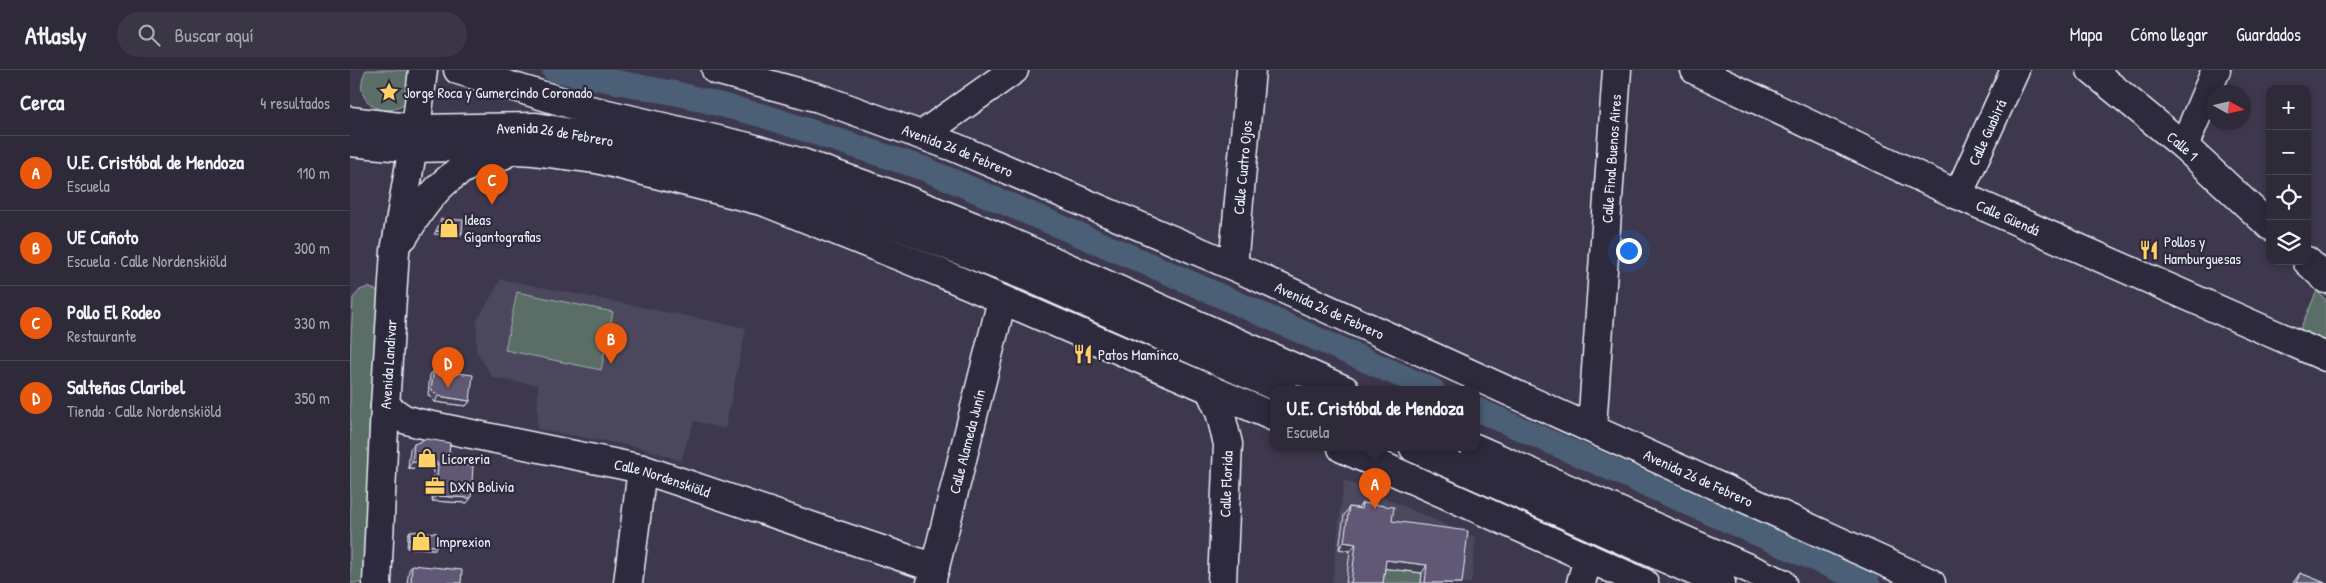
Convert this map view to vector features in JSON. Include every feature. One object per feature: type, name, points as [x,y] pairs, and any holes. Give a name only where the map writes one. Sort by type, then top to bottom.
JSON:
[{"type":"main road","name":"Avenida Landivar","points":[[377,583],[385,406],[395,250],[424,70]]},
{"type":"main road","name":"Avenida 26 de Febrero","points":[[458,70],[590,110],[748,147],[802,163],[899,197],[996,236],[1336,386]]},
{"type":"main road","name":"Avenida 26 de Febrero","points":[[716,70],[819,98],[954,147],[1233,266],[1931,583]]},
{"type":"main road","points":[[922,134],[1014,70]]},
{"type":"main road","name":"Calle Cuatro Ojos","points":[[1233,266],[1251,70]]},
{"type":"main road","name":"Calle Final Buenos Aires","points":[[1592,428],[1617,70]]},
{"type":"main road","name":"Calle Güendá","points":[[1695,70],[1958,194],[2326,357]]},
{"type":"main road","name":"Calle Guabirá","points":[[1958,194],[2014,70]]},
{"type":"main road","name":"Calle 1","points":[[2091,70],[2184,146],[2266,222]]},
{"type":"main road","points":[[2184,146],[2216,70]]},
{"type":"main road","points":[[954,147],[951,130],[960,108]]},
{"type":"main road","name":"Avenida 26 de Febrero","points":[[350,121],[414,138],[460,147],[534,151],[597,159],[764,202],[1002,300],[1270,415]]},
{"type":"main road","name":"Avenida 26 de Febrero","points":[[350,142],[536,127],[677,152],[769,175],[1028,276],[1275,386]]},
{"type":"main road","points":[[395,250],[421,207],[454,173],[501,155],[534,151]]},
{"type":"main road","points":[[2311,265],[2326,279]]},
{"type":"main road","name":"Calle Alameda Junín","points":[[933,576],[1002,300]]},
{"type":"main road","name":"Calle Florida","points":[[1209,388],[1220,412],[1228,444],[1222,583]]},
{"type":"main road","name":"Calle Nordenskiöld","points":[[385,406],[404,419],[418,423],[642,469],[933,576]]},
{"type":"main road","points":[[1480,450],[1782,583]]},
{"type":"main road","points":[[1348,451],[1585,571],[1644,583]]},
{"type":"main road","points":[[1421,451],[1721,583]]},
{"type":"main road","points":[[628,583],[642,469]]},
{"type":"shaded area","points":[[501,279],[746,328],[725,429],[694,421],[681,461],[643,448],[537,429],[538,385],[493,378],[476,351],[477,321]]},
{"type":"shaded area","points":[[1344,480],[1476,538],[1471,583],[1332,583]]},
{"type":"green space","points":[[366,70],[411,70],[407,103],[387,110],[378,109],[371,104],[365,98],[362,90],[362,81]]},
{"type":"green space","points":[[368,287],[378,291],[385,303],[370,583],[350,583],[350,359],[353,298],[360,290]]},
{"type":"green space","points":[[2317,291],[2326,300],[2326,341],[2300,329]]},
{"type":"green space","points":[[517,292],[613,312],[601,370],[505,350]]},
{"type":"green space","points":[[1381,568],[1422,573],[1421,583],[1379,583]]},
{"type":"building","name":"Ideas Gigantografias","points":[[441,219],[463,220],[462,233],[436,231]]},
{"type":"building","points":[[434,370],[473,375],[470,401],[438,396],[431,389]]},
{"type":"building","points":[[427,439],[450,443],[448,464],[473,466],[471,498],[436,496],[438,463],[412,462],[414,444]]},
{"type":"building","points":[[1362,503],[1394,507],[1392,521],[1468,531],[1462,583],[1425,583],[1427,565],[1386,560],[1383,583],[1351,583],[1356,544],[1344,542],[1349,507],[1361,509]]},
{"type":"building","name":"Imprexion","points":[[410,531],[437,533],[437,546],[409,545]]},
{"type":"building","points":[[412,565],[462,570],[461,583],[411,583]]},
{"type":"building","points":[[2300,573],[2325,583],[2296,583]]},
{"type":"waterway","points":[[554,70],[679,94],[764,116],[925,169],[1139,260],[1424,386]]},
{"type":"waterway","points":[[1480,411],[1868,583]]},
{"type":"place","name":"Jorge Roca y Gumercindo Coronado","points":[[389,92]]},
{"type":"place","name":"Pollo El Rodeo","points":[[492,205]]},
{"type":"place","name":"Ideas Gigantografias","points":[[449,228]]},
{"type":"place","name":"Pollos y Hamburguesas","points":[[2149,250]]},
{"type":"place","name":"Patos Maminco","points":[[1083,354]]},
{"type":"place","name":"UE Cañoto","points":[[611,364]]},
{"type":"place","name":"Salteñas Claribel","points":[[448,388]]},
{"type":"place","name":"Licoreria","points":[[427,458]]},
{"type":"place","name":"DXN Bolivia","points":[[435,486]]},
{"type":"place","name":"U.E. Cristóbal de Mendoza","points":[[1375,509]]},
{"type":"place","name":"Imprexion","points":[[421,541]]}]
